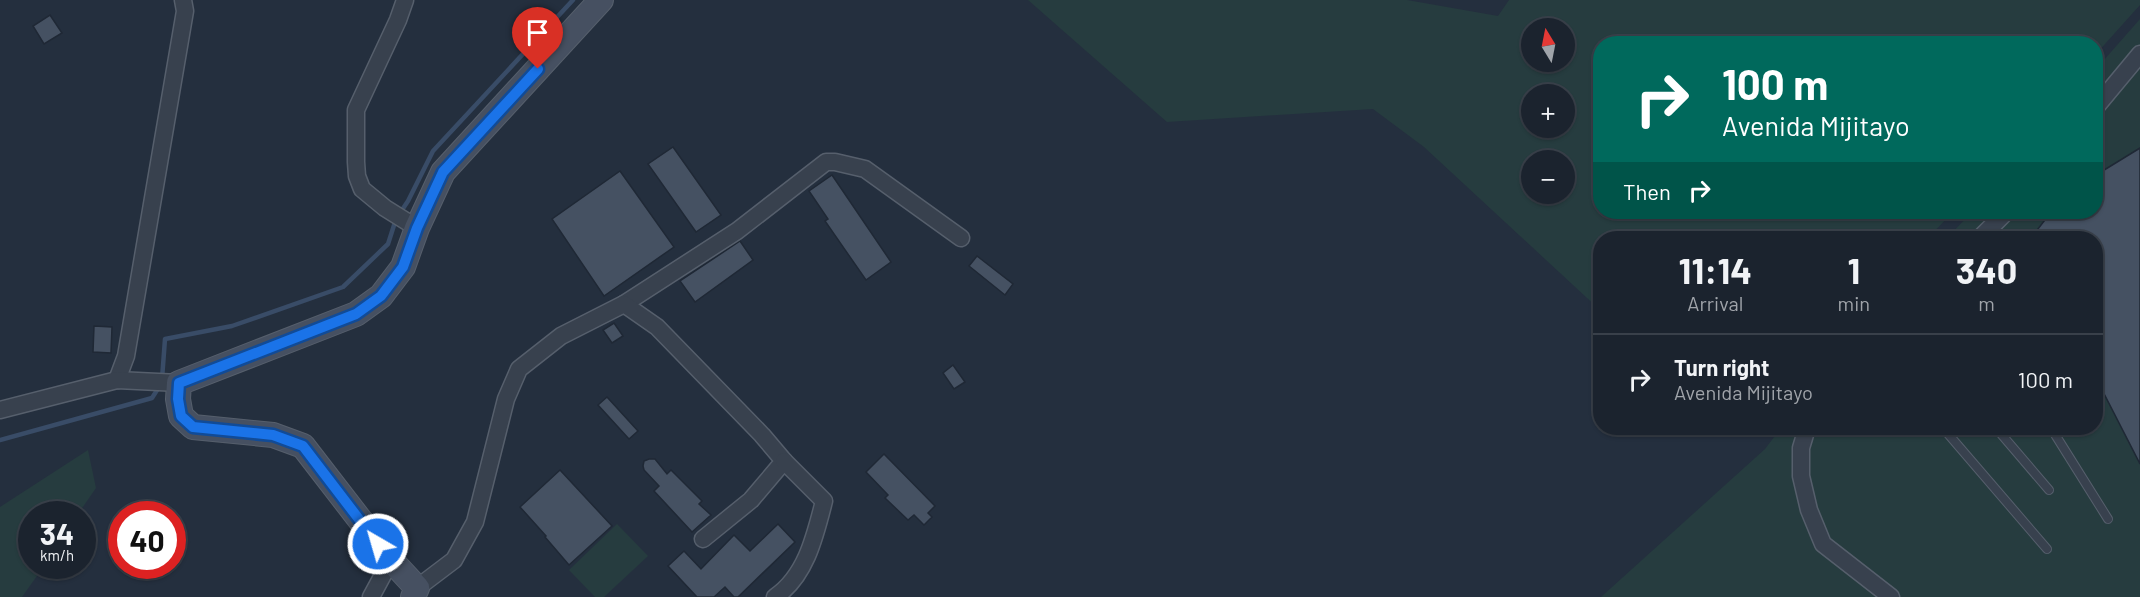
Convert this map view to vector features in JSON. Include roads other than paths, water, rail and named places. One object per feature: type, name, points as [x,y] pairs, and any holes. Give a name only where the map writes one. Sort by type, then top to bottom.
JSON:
[{"type":"street","points":[[117,380],[126,356],[185,11],[183,0]]},
{"type":"street","points":[[405,0],[356,110],[357,176],[362,189],[385,208],[417,228]]},
{"type":"street","points":[[0,410],[117,380],[179,383],[356,314],[381,296],[403,267],[417,228],[443,172],[601,0]]},
{"type":"street","points":[[2103,99],[2140,54]]},
{"type":"street","points":[[179,383],[178,399],[181,416],[193,427],[273,435],[303,446],[415,593],[454,560],[475,522],[506,399],[519,369],[561,336],[624,304],[737,231],[826,162],[865,168],[961,238]]},
{"type":"street","points":[[1987,231],[1999,219]]},
{"type":"street","points":[[624,304],[657,327],[762,435],[783,461],[824,501],[815,536],[799,574],[774,597]]},
{"type":"street","points":[[1805,435],[1802,448],[1801,476],[1809,510],[1823,544],[1891,597]]},
{"type":"street","points":[[703,539],[752,500],[783,461]]},
{"type":"street","points":[[371,597],[391,560]]},
{"type":"lane","points":[[1949,435],[2046,549]]},
{"type":"lane","points":[[2002,435],[2049,490]]},
{"type":"lane","points":[[2055,435],[2108,519]]},
{"type":"waterway","points":[[162,379],[165,339],[232,326],[343,287],[388,244],[396,219],[408,201],[433,151],[573,0]]},
{"type":"waterway","points":[[0,440],[152,398],[159,387]]}]
